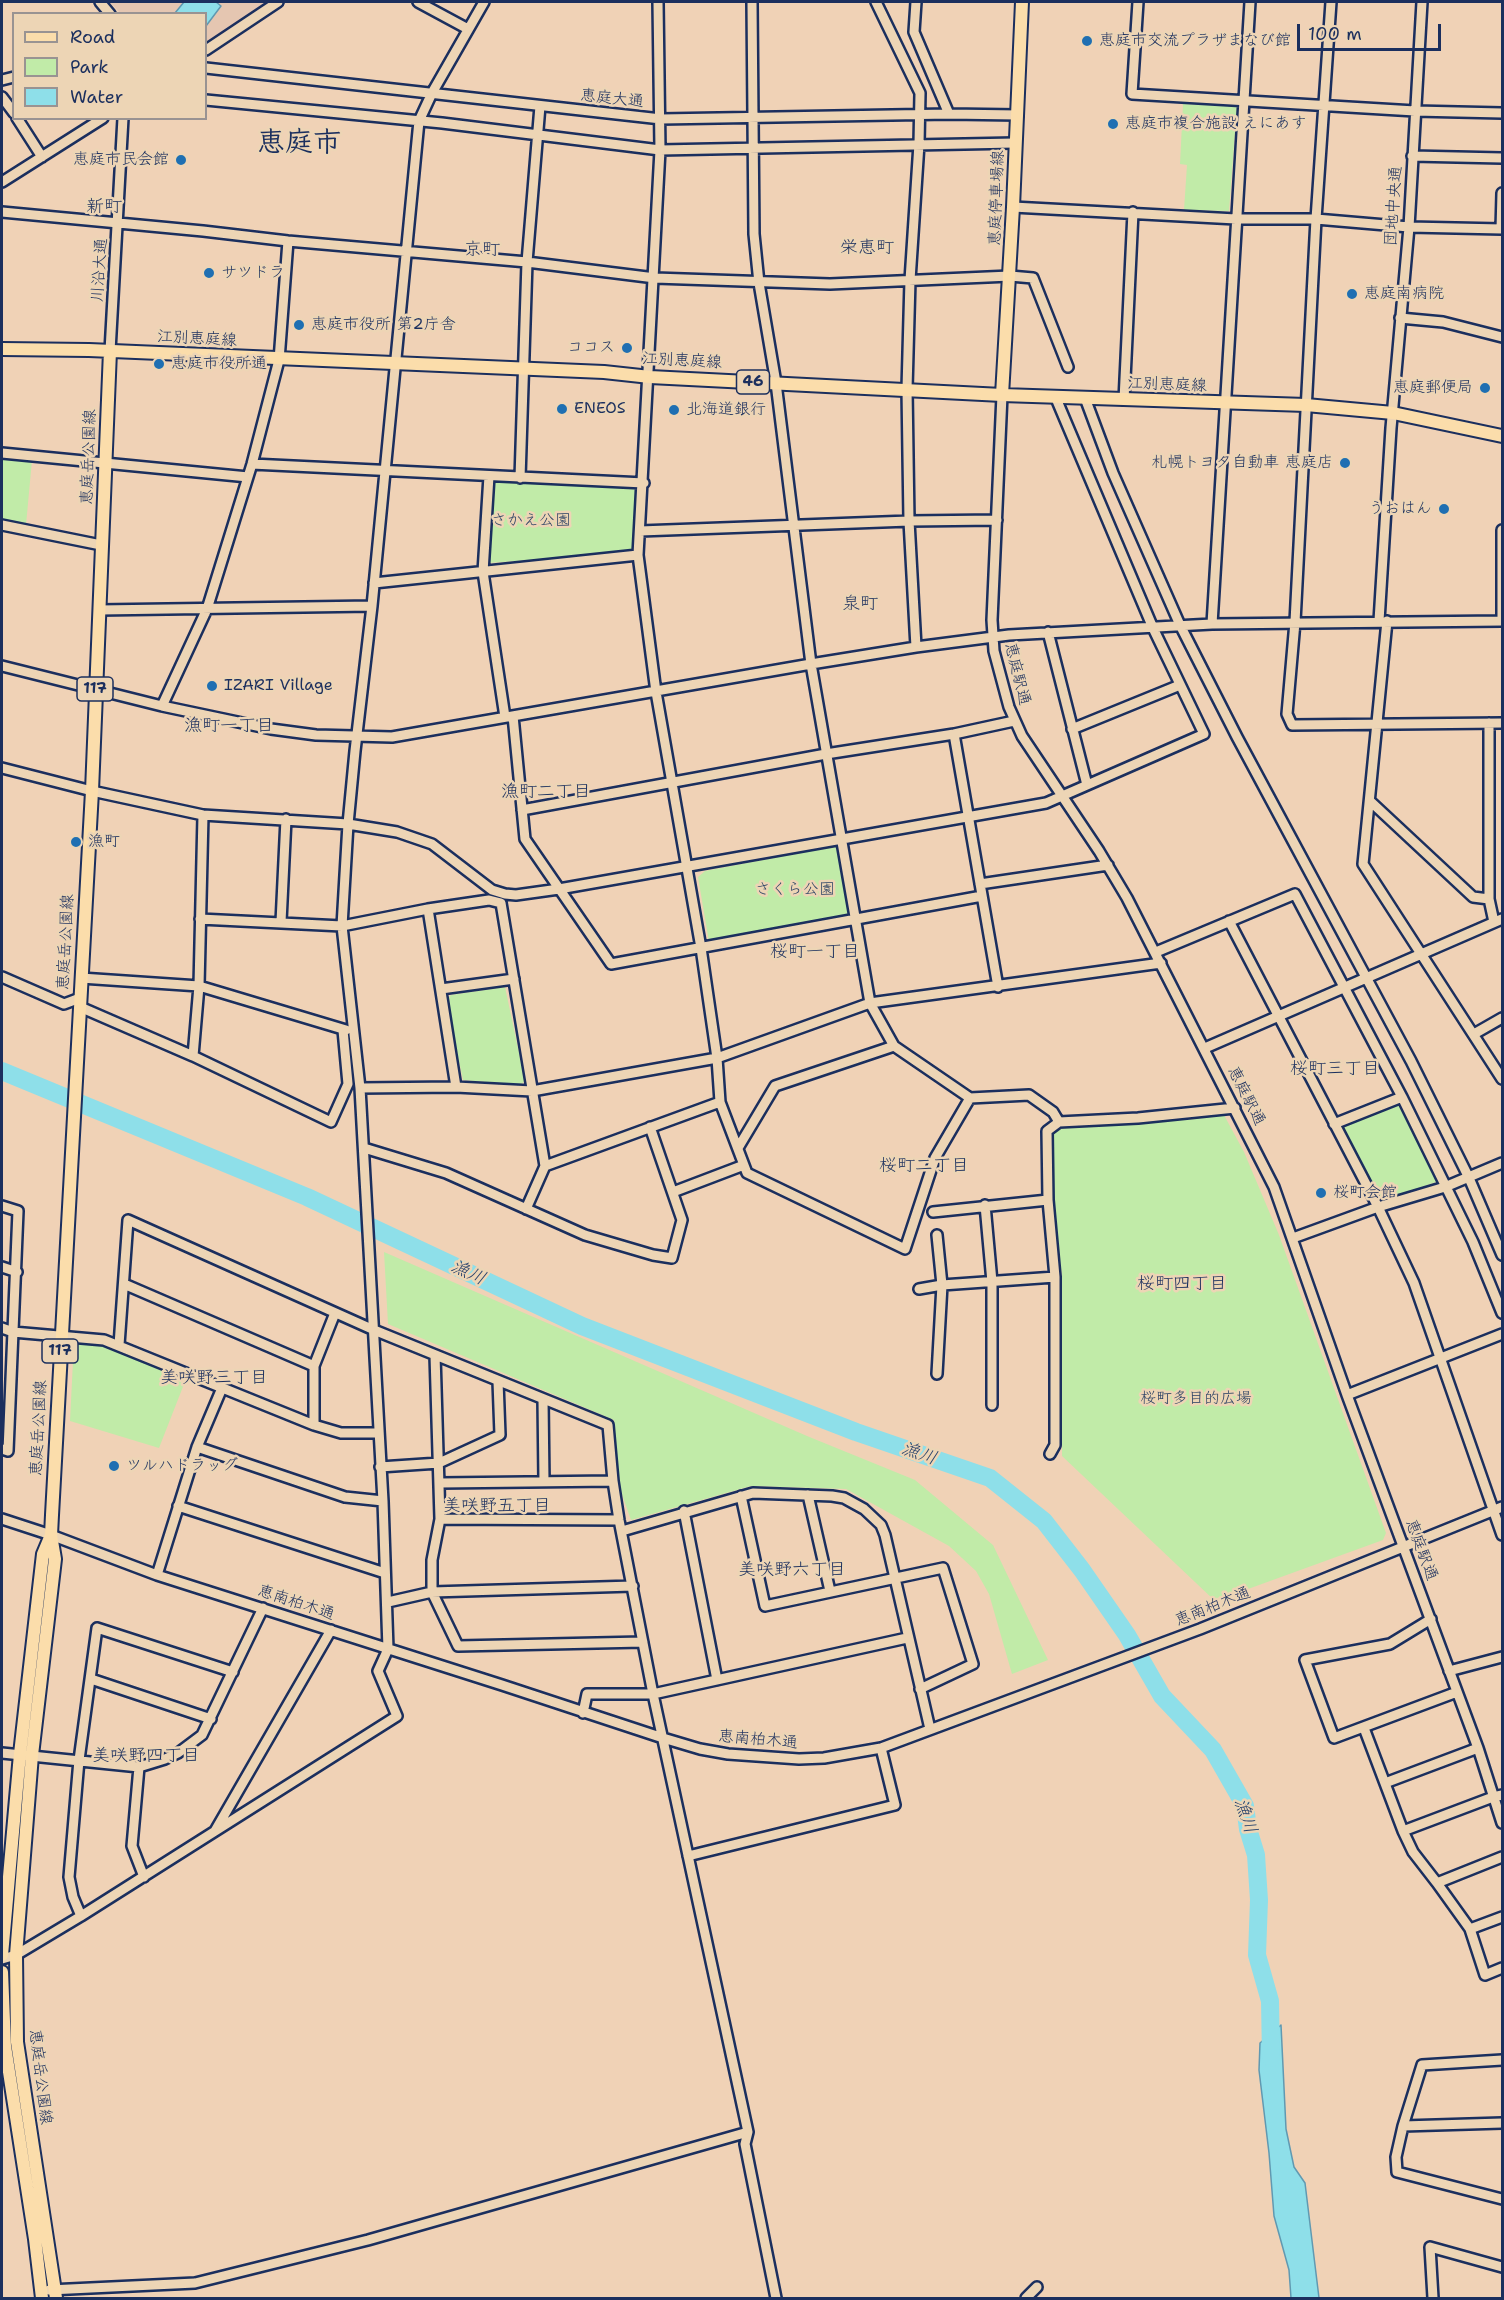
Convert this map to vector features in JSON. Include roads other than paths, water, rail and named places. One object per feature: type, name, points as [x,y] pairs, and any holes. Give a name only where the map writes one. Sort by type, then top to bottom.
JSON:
[{"type":"main road","name":"恵庭停車場線","points":[[1002,395],[1010,276],[1022,2]]},
{"type":"main road","name":"江別恵庭線","points":[[2,349],[110,351],[394,365],[604,372],[650,377],[1002,395],[1306,405],[1393,413],[1503,436]]},
{"type":"main road","name":"恵庭岳公園線","points":[[55,2293],[17,2042],[16,1955],[26,1755],[43,1554],[51,1535],[60,1335],[72,1166],[92,791],[110,351]]},
{"type":"main road","name":"恵庭岳公園線","points":[[2,1955],[26,1755]]},
{"type":"main road","name":"恵庭岳公園線","points":[[2,1972],[4,2046],[35,2239],[41,2295]]},
{"type":"street","points":[[207,49],[278,2]]},
{"type":"street","points":[[418,2],[468,29]]},
{"type":"street","points":[[2,1959],[16,1955],[81,1916],[397,1716],[378,1671],[388,1649],[383,1500],[360,1088],[342,926],[356,736],[372,606],[419,121],[432,93],[484,2]]},
{"type":"street","points":[[658,2],[660,150],[650,377],[638,555],[656,692],[701,948],[717,1058],[720,1102],[747,1173],[905,1249],[935,1158],[970,1098]]},
{"type":"street","points":[[752,2],[754,234],[759,283],[776,383],[811,664],[870,1003],[894,1046],[970,1098],[1029,1095],[1053,1112],[1059,1122]]},
{"type":"street","points":[[876,2],[920,93],[910,280],[908,389],[909,521],[916,647]]},
{"type":"street","points":[[916,2],[914,32],[949,114]]},
{"type":"street","points":[[1138,2],[1132,94],[1415,111],[1503,113]]},
{"type":"street","points":[[1212,624],[1250,2]]},
{"type":"street","points":[[1331,2],[1316,219],[1295,622],[1287,714],[1292,725],[1503,723]]},
{"type":"street","name":"団地中央通","points":[[1422,2],[1409,227],[1393,413],[1378,725],[1363,864],[1503,1080]]},
{"type":"street","name":"恵庭大通","points":[[207,68],[661,119],[1018,115]]},
{"type":"street","points":[[2,97],[12,110]]},
{"type":"street","points":[[207,100],[419,121],[660,150],[1015,143]]},
{"type":"street","points":[[520,478],[527,262],[540,106]]},
{"type":"street","points":[[18,120],[42,157]]},
{"type":"street","points":[[2,182],[100,120]]},
{"type":"street","name":"川沿大通","points":[[110,351],[123,120]]},
{"type":"street","points":[[1412,156],[1503,158]]},
{"type":"street","points":[[1013,207],[1236,219],[1316,219],[1409,227],[1502,229],[1503,193]]},
{"type":"street","points":[[2,212],[527,262],[655,278],[830,284],[1010,276],[1033,278],[1068,367]]},
{"type":"street","points":[[1124,400],[1133,212]]},
{"type":"street","points":[[162,706],[207,609],[252,464],[279,360],[288,241]]},
{"type":"street","points":[[1400,318],[1443,322],[1503,337]]},
{"type":"street","name":"恵庭駅通","points":[[1002,395],[992,637],[1014,721],[1036,759],[1108,865],[1156,952],[1274,1187],[1347,1395],[1449,1671],[1498,1796],[1503,1823]]},
{"type":"street","points":[[2,768],[92,791],[203,815],[348,824],[398,832],[432,844],[492,890],[516,895],[1046,803],[1204,734],[1153,628],[1055,396]]},
{"type":"street","points":[[1085,398],[1113,473],[1180,625],[1237,737],[1411,1061],[1469,1178],[1503,1255]]},
{"type":"street","points":[[2,453],[248,477]]},
{"type":"street","points":[[252,464],[644,483]]},
{"type":"street","points":[[489,476],[483,572],[509,717],[525,839],[611,964],[982,896]]},
{"type":"street","points":[[640,531],[998,520]]},
{"type":"street","points":[[2,525],[101,545]]},
{"type":"street","points":[[2,666],[162,706],[272,729],[316,735],[392,737],[811,664],[992,637],[1180,625],[1502,621],[1503,530]]},
{"type":"street","points":[[374,583],[638,555]]},
{"type":"street","points":[[99,610],[372,606]]},
{"type":"street","points":[[1048,632],[1087,785]]},
{"type":"street","points":[[1072,729],[1180,685]]},
{"type":"street","points":[[522,810],[826,754],[954,734],[1014,721]]},
{"type":"street","points":[[1205,1048],[1498,921],[1489,899],[1489,723]]},
{"type":"street","points":[[954,734],[998,987]]},
{"type":"street","points":[[1370,801],[1473,897],[1489,899]]},
{"type":"street","points":[[193,1056],[199,986],[203,815]]},
{"type":"street","points":[[281,922],[286,819]]},
{"type":"street","points":[[980,884],[1108,865]]},
{"type":"street","points":[[1156,952],[1295,894],[1402,1097],[1473,1242],[1503,1313]]},
{"type":"street","points":[[200,919],[342,926],[489,900],[501,903],[545,1166],[526,1209]]},
{"type":"street","points":[[428,909],[456,1087]]},
{"type":"street","points":[[1229,921],[1378,1207],[1414,1283],[1440,1359],[1498,1509],[1503,1535]]},
{"type":"street","points":[[360,1088],[456,1087],[532,1091],[717,1058],[870,1003],[1161,963]]},
{"type":"street","points":[[2,977],[64,1004],[80,1003],[331,1122],[348,1084],[343,1030]]},
{"type":"street","points":[[81,978],[199,986],[343,1030],[355,1031]]},
{"type":"street","points":[[441,988],[514,979]]},
{"type":"street","points":[[1474,1034],[1503,1018]]},
{"type":"street","points":[[738,1148],[775,1086],[894,1046]]},
{"type":"street","points":[[1334,1124],[1402,1097]]},
{"type":"street","points":[[545,1166],[720,1102]]},
{"type":"street","points":[[1050,1454],[1055,1445],[1055,1277],[1048,1200],[1047,1131],[1059,1122],[1138,1118],[1235,1108]]},
{"type":"street","points":[[364,1148],[446,1173],[585,1235],[653,1255],[672,1258],[682,1220],[651,1127]]},
{"type":"street","points":[[1293,1238],[1378,1207],[1469,1178],[1503,1163]]},
{"type":"street","points":[[673,1192],[744,1165]]},
{"type":"street","points":[[933,1212],[1048,1200]]},
{"type":"street","points":[[985,1205],[992,1282],[992,1405]]},
{"type":"street","points":[[2,1206],[18,1211],[13,1332],[6,1390],[8,1451],[2,1449]]},
{"type":"street","points":[[119,1345],[128,1220],[374,1330],[608,1425],[619,1520],[653,1695],[748,2132],[745,2144],[776,2298]]},
{"type":"street","points":[[937,1235],[942,1285],[937,1374]]},
{"type":"street","points":[[2,1267],[17,1272]]},
{"type":"street","points":[[919,1289],[942,1285],[1055,1277]]},
{"type":"street","points":[[124,1284],[314,1365]]},
{"type":"street","points":[[314,1425],[314,1365],[335,1313]]},
{"type":"street","points":[[2,1328],[13,1332],[104,1340],[314,1425],[341,1433],[378,1433]]},
{"type":"street","points":[[1347,1395],[1503,1334]]},
{"type":"street","points":[[435,1355],[440,1519],[432,1560],[432,1592],[458,1646],[644,1642]]},
{"type":"street","points":[[380,1467],[439,1463],[500,1435],[498,1381]]},
{"type":"street","points":[[157,1575],[197,1447],[222,1388]]},
{"type":"street","points":[[543,1399],[544,1482]]},
{"type":"street","points":[[197,1447],[345,1497],[383,1500]]},
{"type":"street","points":[[440,1483],[613,1481]]},
{"type":"street","points":[[622,1531],[684,1511],[753,1493],[844,1498],[864,1509],[881,1525],[885,1535],[930,1729]]},
{"type":"street","points":[[808,1495],[830,1591]]},
{"type":"street","points":[[741,1496],[765,1606],[944,1568],[974,1664],[920,1689]]},
{"type":"street","points":[[178,1506],[385,1574]]},
{"type":"street","name":"恵南柏木通","points":[[2,1519],[157,1575],[699,1749],[766,1758],[824,1758],[881,1748],[1200,1629],[1498,1509]]},
{"type":"street","points":[[684,1511],[717,1680]]},
{"type":"street","points":[[440,1519],[619,1520]]},
{"type":"street","points":[[387,1602],[432,1592],[633,1586]]},
{"type":"street","points":[[2,1753],[139,1767],[165,1759],[190,1746],[202,1736],[211,1719],[263,1608]]},
{"type":"street","points":[[1431,1619],[1390,1644],[1305,1660],[1334,1738],[1457,1692]]},
{"type":"street","points":[[81,1916],[73,1897],[69,1877],[79,1760],[97,1628],[233,1672]]},
{"type":"street","points":[[214,1833],[331,1630]]},
{"type":"street","points":[[583,1713],[586,1694],[653,1695],[908,1638]]},
{"type":"street","points":[[1449,1671],[1503,1657]]},
{"type":"street","points":[[91,1679],[211,1719]]},
{"type":"street","points":[[1364,1728],[1413,1852],[1470,1929],[1485,1975],[1503,1968]]},
{"type":"street","points":[[688,1856],[895,1805],[881,1748]]},
{"type":"street","points":[[1385,1783],[1478,1748]]},
{"type":"street","points":[[139,1767],[132,1846],[144,1877]]},
{"type":"street","points":[[1403,1831],[1498,1796]]},
{"type":"street","points":[[1437,1883],[1503,1857]]},
{"type":"street","points":[[1470,1929],[1503,1917]]},
{"type":"street","points":[[1503,2060],[1422,2065],[1395,2157],[1397,2172],[1503,2199]]},
{"type":"street","points":[[1403,2126],[1503,2123]]},
{"type":"street","points":[[41,2295],[195,2283],[368,2240],[748,2132]]},
{"type":"street","points":[[1433,2298],[1430,2247],[1503,2267]]},
{"type":"street","points":[[1026,2298],[1037,2287]]},
{"type":"water","points":[[184,2],[216,2],[221,6],[207,25],[207,12],[176,12]]},
{"type":"water","points":[[1281,2025],[1286,2129],[1294,2167],[1305,2183],[1319,2298],[1291,2298],[1289,2270],[1274,2216],[1259,2070],[1260,2043]]},
{"type":"waterway","name":"漁川","points":[[2,1071],[307,1197],[582,1326],[856,1432],[990,1478],[1044,1521],[1082,1570],[1127,1635],[1162,1696],[1213,1750],[1245,1806],[1248,1829],[1256,1855],[1259,1900],[1257,1955],[1270,2001],[1271,2058]]},
{"type":"place","name":"恵庭市交流プラザまなび館","points":[[1087,41]]},
{"type":"place","name":"恵庭市複合施設 えにあす","points":[[1113,124]]},
{"type":"place","name":"恵庭市民会館","points":[[181,160]]},
{"type":"place","name":"サツドラ","points":[[209,273]]},
{"type":"place","name":"恵庭南病院","points":[[1352,294]]},
{"type":"place","name":"恵庭市役所 第2庁舎","points":[[299,325]]},
{"type":"place","name":"ココス","points":[[627,348]]},
{"type":"place","name":"恵庭市役所通","points":[[159,364]]},
{"type":"place","name":"恵庭郵便局","points":[[1485,388]]},
{"type":"place","name":"ENEOS","points":[[562,409]]},
{"type":"place","name":"北海道銀行","points":[[674,410]]},
{"type":"place","name":"札幌トヨタ自動車 恵庭店","points":[[1345,463]]},
{"type":"place","name":"うおはん","points":[[1444,509]]},
{"type":"place","name":"IZARI Village","points":[[212,686]]},
{"type":"place","name":"漁町","points":[[76,842]]},
{"type":"place","name":"桜町会館","points":[[1321,1193]]},
{"type":"place","name":"ツルハドラッグ","points":[[114,1466]]},
{"type":"district","name":"恵庭市","points":[[299,144]]},
{"type":"district","name":"新町","points":[[104,207]]},
{"type":"district","name":"栄恵町","points":[[867,248]]},
{"type":"district","name":"京町","points":[[482,250]]},
{"type":"district","name":"泉町","points":[[860,604]]},
{"type":"district","name":"漁町一丁目","points":[[229,726]]},
{"type":"district","name":"漁町二丁目","points":[[546,792]]},
{"type":"district","name":"桜町一丁目","points":[[815,952]]},
{"type":"district","name":"桜町三丁目","points":[[1335,1069]]},
{"type":"district","name":"桜町二丁目","points":[[924,1166]]},
{"type":"district","name":"桜町四丁目","points":[[1182,1284]]},
{"type":"district","name":"美咲野三丁目","points":[[214,1378]]},
{"type":"district","name":"美咲野五丁目","points":[[497,1506]]},
{"type":"district","name":"美咲野六丁目","points":[[792,1570]]},
{"type":"district","name":"美咲野四丁目","points":[[146,1756]]},
{"type":"park label","name":"さかえ公園","points":[[531,521]]},
{"type":"park label","name":"さくら公園","points":[[795,890]]},
{"type":"park label","name":"桜町多目的広場","points":[[1196,1399]]}]
